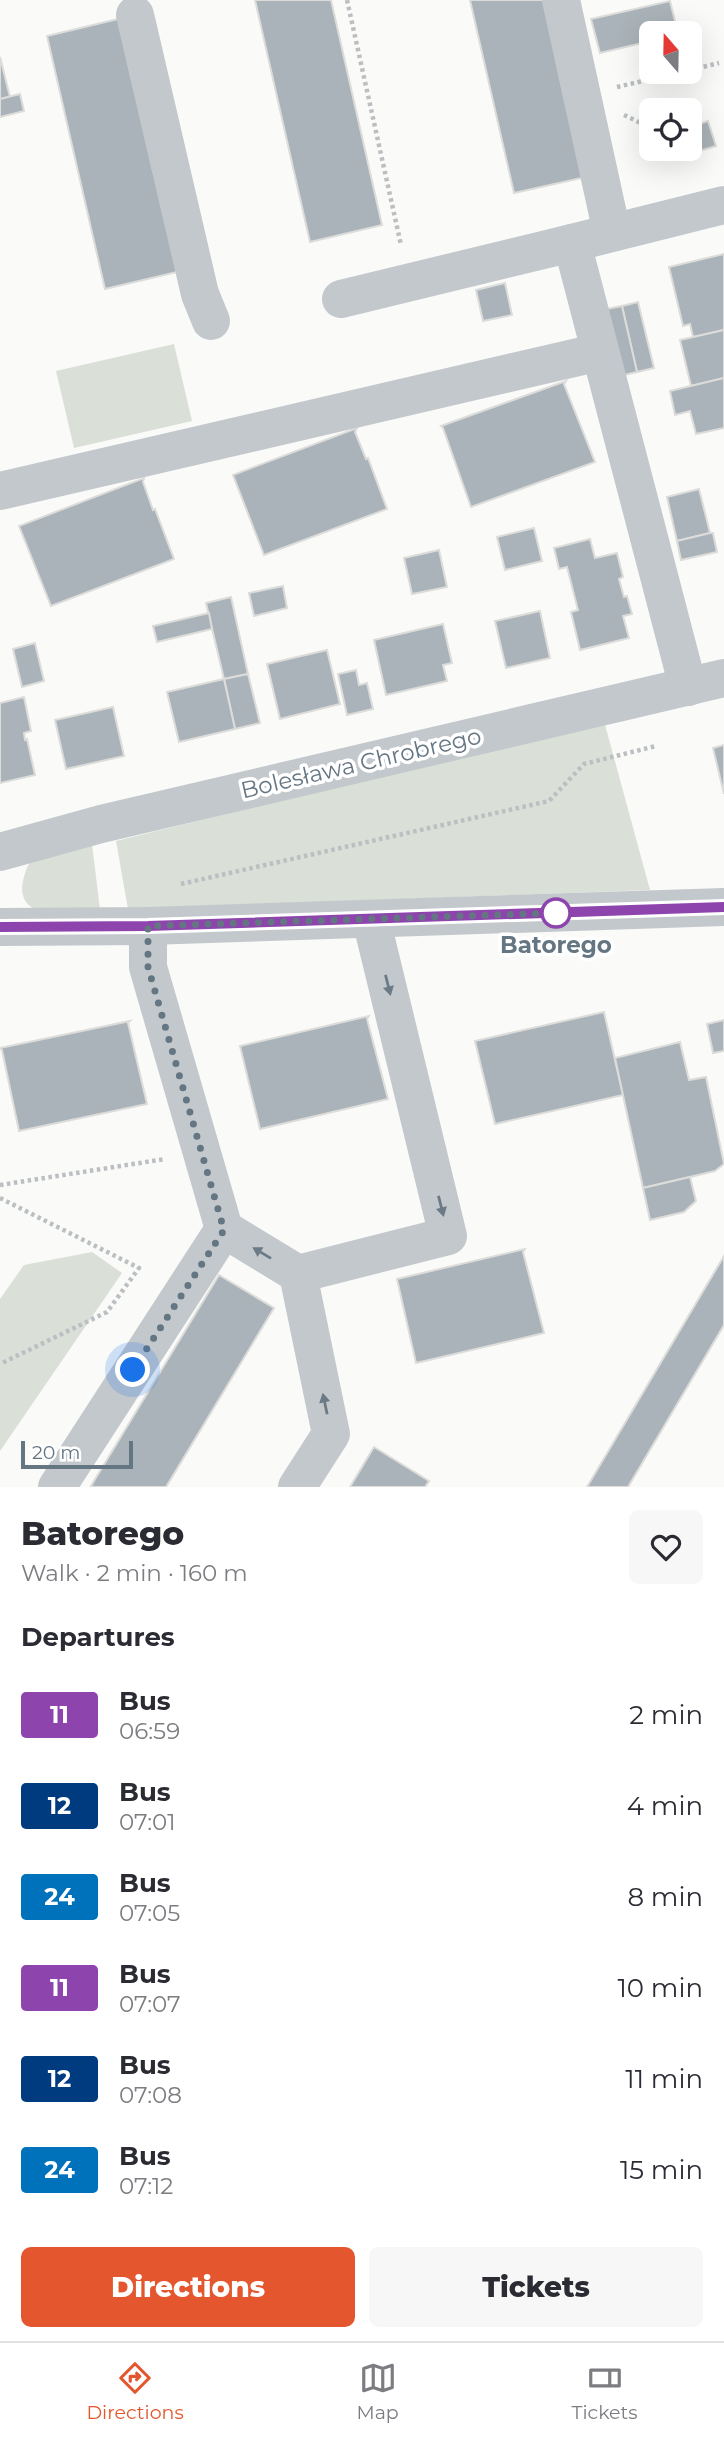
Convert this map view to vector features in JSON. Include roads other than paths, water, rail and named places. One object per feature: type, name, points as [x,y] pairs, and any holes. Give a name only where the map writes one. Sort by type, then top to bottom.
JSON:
[{"type":"street","points":[[561,0],[609,219]]},
{"type":"street","points":[[135,15],[200,294],[211,321]]},
{"type":"street","points":[[341,299],[724,205]]},
{"type":"street","points":[[572,243],[600,352],[706,683]]},
{"type":"street","points":[[0,491],[600,352]]},
{"type":"street","name":"Bolesława Chrobrego","points":[[0,852],[93,826],[706,683]]},
{"type":"street","points":[[0,927],[148,926],[724,907]]},
{"type":"street","points":[[148,926],[148,967],[224,1230],[298,1274],[448,1236],[371,919]]},
{"type":"street","points":[[57,1487],[224,1230]]},
{"type":"street","points":[[297,1487],[331,1434],[298,1274]]},
{"type":"place","name":"Batorego","points":[[556,913]]}]
